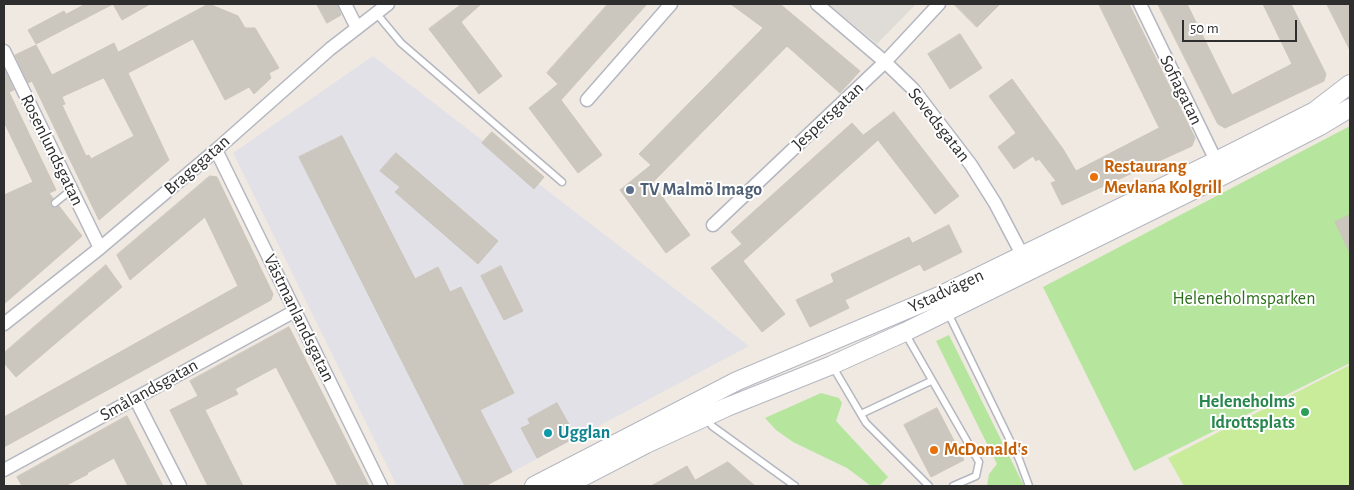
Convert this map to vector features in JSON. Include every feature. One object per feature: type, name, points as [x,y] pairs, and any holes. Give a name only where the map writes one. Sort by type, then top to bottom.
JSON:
[{"type":"main road","name":"Ystadvägen","points":[[534,486],[572,481],[646,444],[706,417],[832,366],[947,312],[1030,271],[1220,168],[1315,110],[1350,84]]},
{"type":"main road","name":"Ystadvägen","points":[[572,481],[737,381],[939,296],[1023,254],[1320,126],[1350,108]]},
{"type":"street","points":[[345,4],[357,28]]},
{"type":"street","name":"Bragegatan","points":[[4,324],[100,248],[216,150],[330,49],[388,4]]},
{"type":"street","points":[[587,100],[671,4]]},
{"type":"street","name":"Sevedsgatan","points":[[817,4],[885,62],[913,89],[971,165],[995,203],[1023,254],[1030,271]]},
{"type":"street","name":"Jespersgatan","points":[[713,225],[885,62],[939,4]]},
{"type":"street","name":"Sofiagatan","points":[[1140,4],[1220,168]]},
{"type":"street","name":"Rosenlundsgatan","points":[[4,51],[100,248]]},
{"type":"street","name":"Västmanlandsgatan","points":[[216,150],[381,486]]},
{"type":"street","name":"Smålandsgatan","points":[[4,470],[295,311]]},
{"type":"street","points":[[135,398],[180,486]]},
{"type":"lane","points":[[376,13],[401,43],[562,182]]},
{"type":"lane","points":[[56,203],[71,190]]},
{"type":"lane","points":[[939,296],[1019,459],[1029,486]]},
{"type":"lane","points":[[905,332],[931,381],[979,462],[976,476],[953,486]]},
{"type":"lane","points":[[832,366],[866,423],[929,486]]},
{"type":"lane","points":[[861,414],[931,381]]},
{"type":"lane","points":[[706,417],[712,426],[795,486]]},
{"type":"shaded area","points":[[828,4],[916,4],[877,44]]},
{"type":"shaded area","points":[[373,56],[749,346],[486,486],[397,486],[233,153]]},
{"type":"green space","name":"Heleneholmsparken","points":[[1350,126],[1350,363],[1134,471],[1043,287]]},
{"type":"green space","points":[[949,335],[1024,486],[987,486],[989,474],[997,464],[936,341]]},
{"type":"green space","name":"Heleneholms Idrottsplats","points":[[1350,365],[1350,486],[1184,486],[1168,458]]},
{"type":"green space","points":[[821,393],[839,398],[842,403],[836,421],[888,477],[879,486],[871,486],[847,468],[793,442],[776,430],[765,418]]},
{"type":"building","points":[[86,4],[113,4],[36,44],[28,30],[64,11],[66,14]]},
{"type":"building","points":[[113,4],[150,4],[122,20]]},
{"type":"building","points":[[209,4],[238,16],[245,28],[255,28],[279,68],[269,73],[271,78],[254,94],[249,87],[225,100],[193,39],[128,73],[169,160],[99,220],[32,81],[28,83],[15,55],[36,45],[52,75],[114,43],[118,52]],"holes":[[[104,78],[134,136],[91,159],[89,155],[86,156],[62,105],[65,104],[62,97]]]},
{"type":"building","points":[[317,4],[337,4],[341,15],[327,23]]},
{"type":"building","points":[[462,4],[481,4],[461,22],[502,76],[479,94],[429,29]]},
{"type":"building","points":[[608,4],[647,4],[561,100],[602,155],[578,173],[529,108],[558,84],[547,73]]},
{"type":"building","points":[[731,4],[780,4],[860,71],[840,93],[787,46],[652,183],[690,235],[666,253],[620,190],[651,165],[639,154],[763,28]]},
{"type":"building","points":[[954,4],[1000,4],[977,27]]},
{"type":"building","points":[[1099,4],[1129,4],[1195,138],[1192,146],[1062,205],[1051,183],[1056,181],[1039,159],[1036,161],[1033,156],[1014,169],[998,147],[1016,133],[989,96],[1012,79],[1063,149],[1076,171],[1159,128]]},
{"type":"building","points":[[1158,4],[1187,4],[1232,95],[1292,64],[1263,4],[1291,4],[1326,74],[1324,81],[1225,128],[1218,124]]},
{"type":"building","points":[[1327,4],[1350,4],[1350,50]]},
{"type":"building","points":[[960,34],[982,68],[950,89],[928,54]]},
{"type":"building","points":[[4,69],[14,90],[9,92],[56,190],[49,193],[53,198],[50,202],[51,206],[55,208],[59,206],[82,236],[4,304],[4,195],[33,182],[4,122]]},
{"type":"building","points":[[894,112],[959,196],[935,214],[878,140],[743,261],[785,314],[762,332],[711,268],[742,244],[731,232],[852,123],[863,135]]},
{"type":"building","points":[[492,132],[544,177],[534,189],[482,143]]},
{"type":"building","points":[[342,136],[415,279],[438,267],[450,292],[461,287],[514,393],[480,410],[512,472],[485,486],[465,486],[299,157]]},
{"type":"building","points":[[396,153],[498,241],[478,264],[395,192],[400,187],[380,171]]},
{"type":"building","points":[[210,176],[217,177],[273,294],[271,300],[4,447],[4,417],[238,286],[205,217],[130,280],[117,255]]},
{"type":"building","points":[[1350,215],[1350,253],[1335,222]]},
{"type":"building","points":[[949,225],[962,252],[924,271],[920,264],[845,300],[849,308],[810,327],[796,300],[834,282],[831,274],[909,237],[912,243]]},
{"type":"building","points":[[106,265],[122,287],[16,377],[4,363],[4,353]]},
{"type":"building","points":[[501,266],[523,311],[504,320],[481,276]]},
{"type":"building","points":[[289,327],[369,486],[338,486],[276,367],[235,389],[238,394],[205,410],[243,486],[208,486],[170,410],[198,396],[190,381]]},
{"type":"building","name":"Ugglan","points":[[557,403],[576,437],[537,458],[521,428],[530,424],[528,419]]},
{"type":"building","points":[[937,408],[964,460],[931,477],[904,425]]},
{"type":"building","points":[[127,416],[163,486],[128,486],[114,458],[65,486],[22,486],[17,477]]},
{"type":"building","points":[[728,462],[755,486],[651,486],[687,466],[695,480]]},
{"type":"place","name":"Restaurang Mevlana Kolgrill","points":[[1094,177]]},
{"type":"place","name":"TV Malmö Imago","points":[[630,190]]},
{"type":"place","name":"Heleneholms Idrottsplats","points":[[1305,412]]},
{"type":"place","name":"Ugglan","points":[[548,433]]},
{"type":"place","name":"McDonald's","points":[[934,450]]}]
